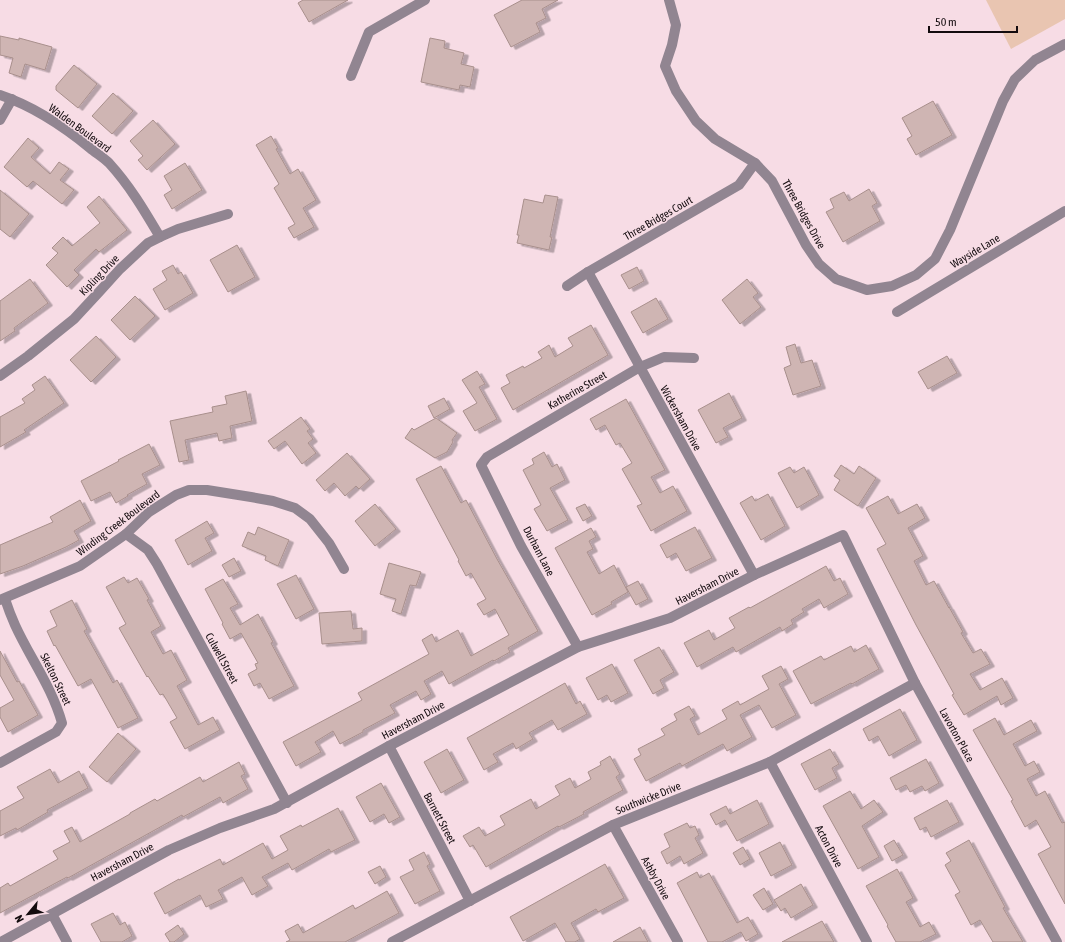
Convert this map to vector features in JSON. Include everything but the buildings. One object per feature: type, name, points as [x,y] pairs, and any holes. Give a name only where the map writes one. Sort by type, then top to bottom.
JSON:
[{"type":"street","points":[[351,76],[369,32],[424,0]]},
{"type":"street","name":"Three Bridges Drive","points":[[669,0],[676,25],[672,46],[665,66],[676,92],[696,122],[715,140],[755,164],[772,181],[806,245],[819,264],[836,279],[867,290],[892,286],[916,275],[935,259],[950,230],[1003,101],[1015,79],[1035,60],[1065,44]]},
{"type":"street","name":"Walden Boulevard","points":[[0,95],[31,108],[76,137],[108,162],[139,201],[160,236]]},
{"type":"street","points":[[0,120],[12,99]]},
{"type":"street","name":"Three Bridges Court","points":[[567,286],[588,272],[739,184],[755,164]]},
{"type":"street","name":"Wayside Lane","points":[[897,312],[1065,211]]},
{"type":"street","name":"Kipling Drive","points":[[0,376],[28,356],[74,319],[120,269],[148,243],[160,236],[178,229],[228,214]]},
{"type":"street","name":"Wickersham Drive","points":[[588,272],[754,575]]},
{"type":"street","name":"Katherine Street","points":[[481,465],[487,457],[640,367],[664,357],[694,358]]},
{"type":"street","name":"Durham Lane","points":[[481,465],[521,546],[578,647]]},
{"type":"street","name":"Winding Creek Boulevard","points":[[2,600],[80,566],[126,534],[149,512],[176,495],[189,490],[207,490],[251,497],[273,501],[295,508],[310,519],[329,543],[344,569]]},
{"type":"street","name":"Culwell Street","points":[[126,534],[148,550],[157,564],[287,803]]},
{"type":"street","name":"Haversham Drive","points":[[1,942],[170,850],[220,828],[287,803],[388,746],[578,647],[670,618],[754,575],[842,535]]},
{"type":"street","name":"Lavorton Place","points":[[842,535],[915,683],[1057,942]]},
{"type":"street","name":"Skelton Street","points":[[0,763],[56,732],[62,723],[58,709],[43,676],[2,600]]},
{"type":"street","name":"Southwicke Drive","points":[[392,942],[613,825],[770,762],[915,683]]},
{"type":"street","name":"Barnett Street","points":[[388,746],[470,901]]},
{"type":"street","name":"Acton Drive","points":[[770,762],[867,942]]},
{"type":"street","name":"Ashby Drive","points":[[613,825],[678,942]]},
{"type":"street","points":[[52,914],[67,942]]},
{"type":"shaded area","points":[[986,0],[1065,0],[1065,19],[1011,49]]}]
